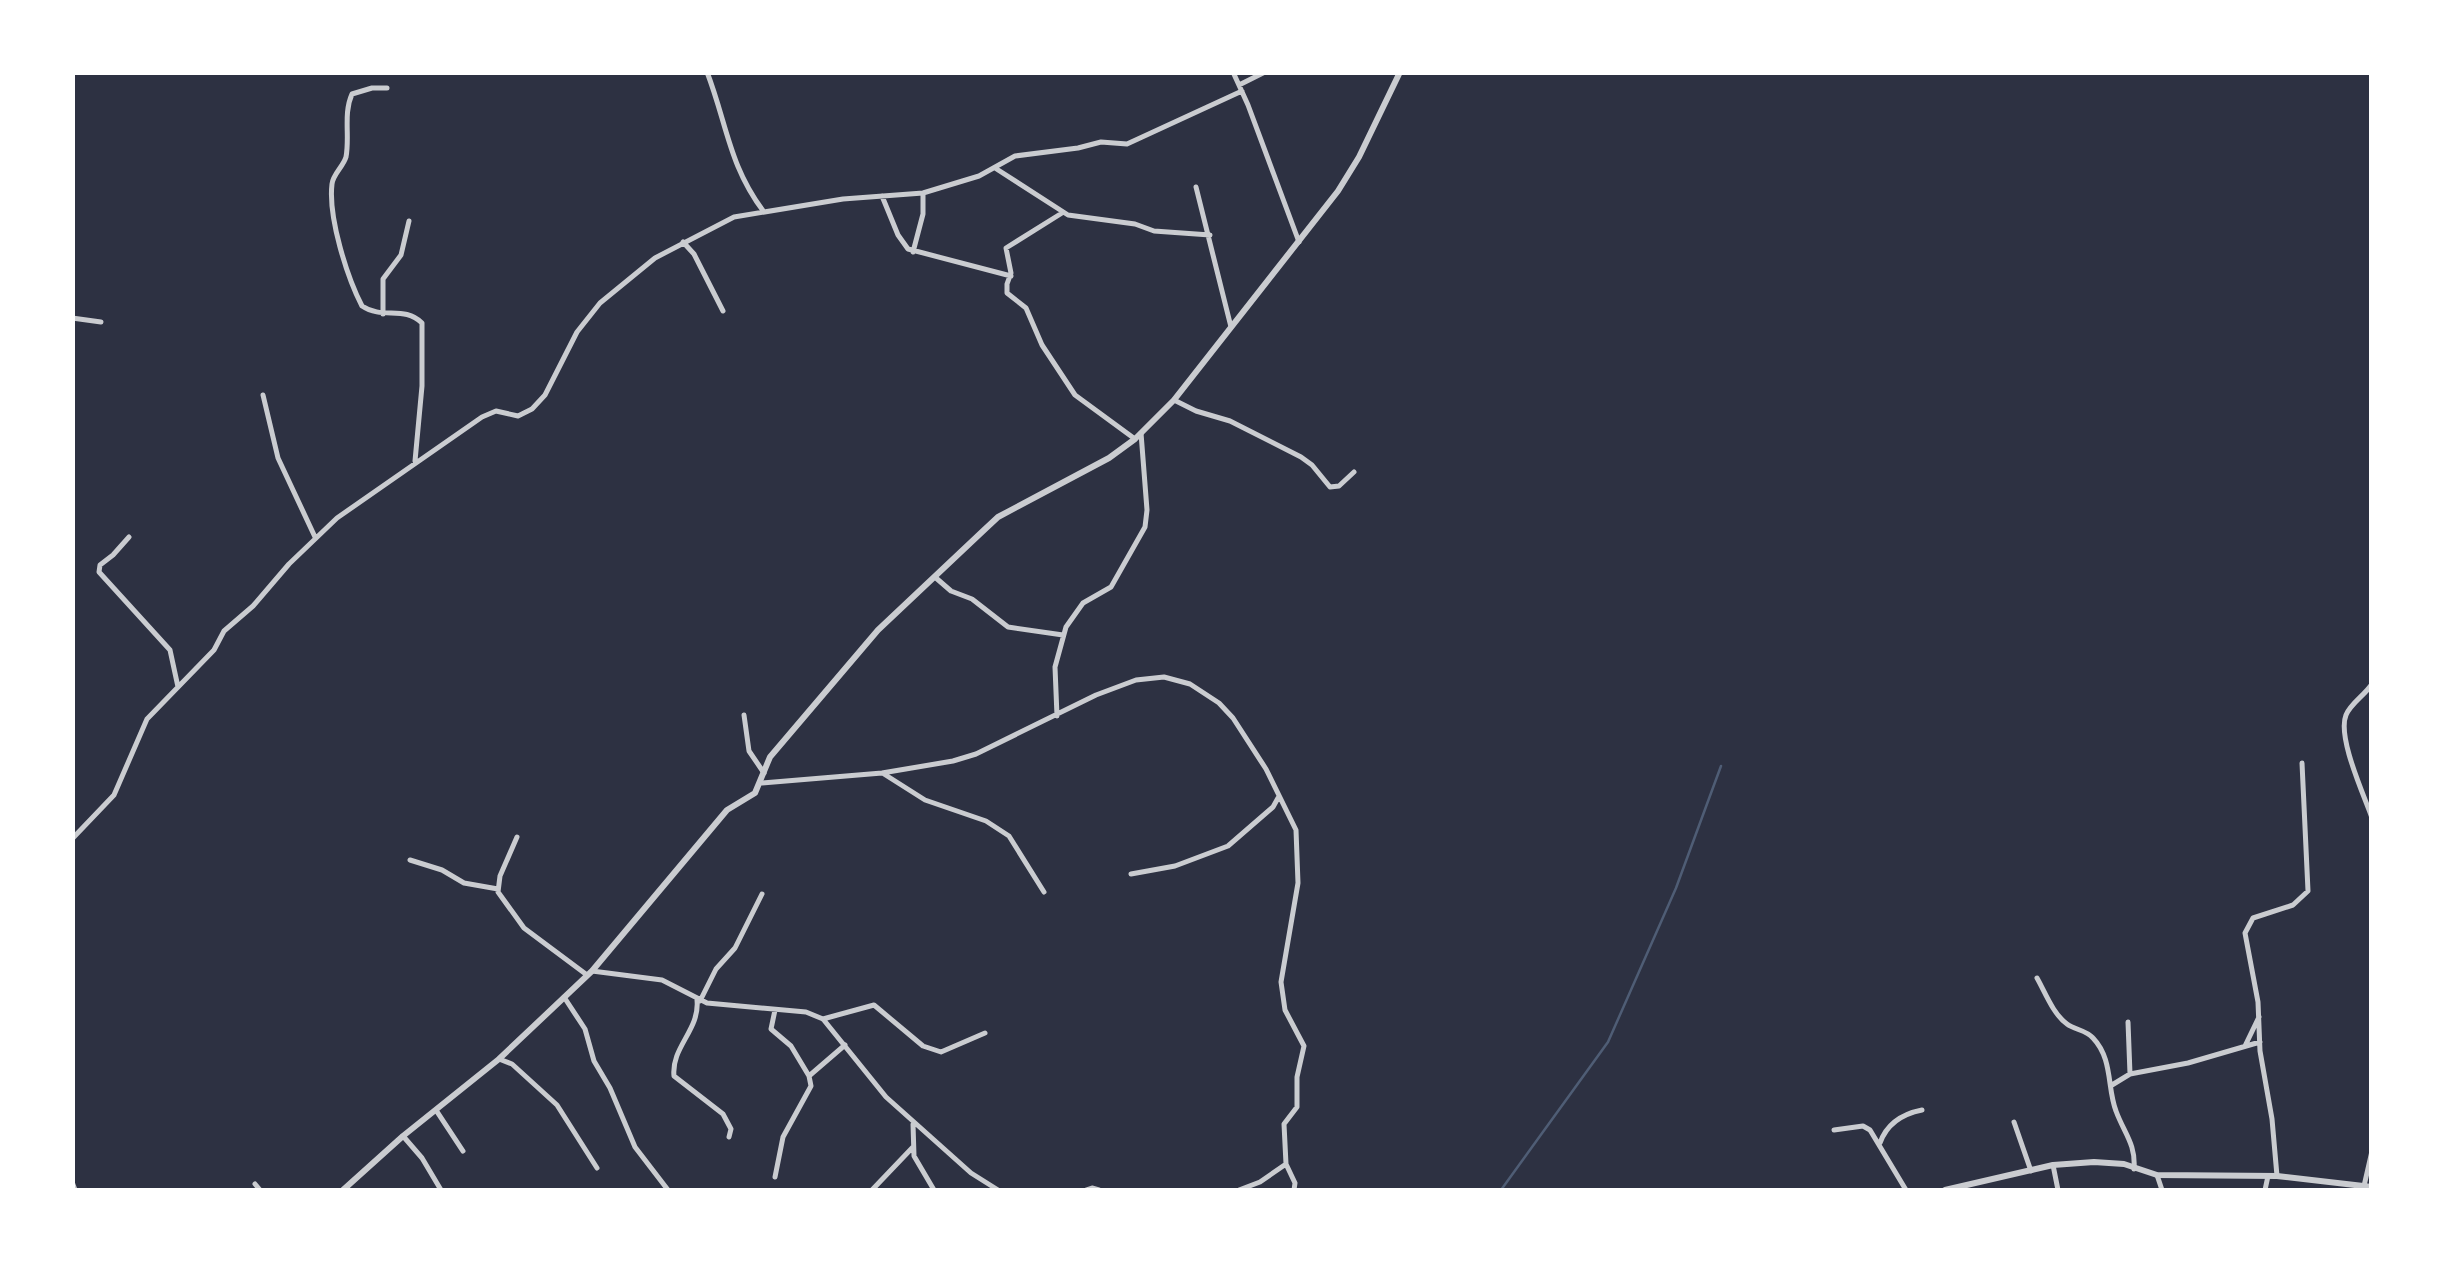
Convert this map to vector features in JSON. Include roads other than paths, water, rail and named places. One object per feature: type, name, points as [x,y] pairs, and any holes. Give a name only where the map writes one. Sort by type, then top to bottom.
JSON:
[{"type":"street","points":[[706,72],[718,100],[732,158],[746,188],[764,212]]},
{"type":"street","points":[[1233,72],[1299,242]]},
{"type":"street","points":[[72,839],[114,794],[147,719],[214,650],[224,631],[253,606],[315,537],[415,461],[488,414],[518,416],[532,409],[545,395],[576,332],[600,303],[655,258],[734,217],[923,193],[979,176],[1015,156],[1101,142],[1127,144],[1163,129],[1265,72]]},
{"type":"street","points":[[343,1190],[403,1136],[499,1060],[590,974],[727,810],[755,793],[770,757],[878,630],[998,517],[1109,458],[1174,400],[1299,242],[1359,157],[1400,72]]},
{"type":"street","points":[[386,88],[352,94],[346,155],[332,185],[335,225],[358,298],[371,312],[408,313],[422,323],[422,386],[415,461]]},
{"type":"street","points":[[994,168],[1062,213],[1135,224],[1154,231],[1210,236]]},
{"type":"street","points":[[1196,188],[1231,327]]},
{"type":"street","points":[[914,252],[923,214],[923,193]]},
{"type":"street","points":[[882,196],[898,235],[914,252],[956,259],[1010,276]]},
{"type":"street","points":[[1062,213],[1006,248],[1010,276],[1007,293],[1026,308],[1042,345],[1075,395],[1138,436]]},
{"type":"street","points":[[383,314],[384,279],[401,255],[409,221]]},
{"type":"street","points":[[683,242],[694,254],[724,311]]},
{"type":"street","points":[[72,318],[101,322]]},
{"type":"street","points":[[263,395],[278,458],[315,537]]},
{"type":"street","points":[[1174,400],[1196,412],[1230,421],[1301,457],[1330,486],[1339,486],[1354,472]]},
{"type":"street","points":[[1057,716],[1054,667],[1063,635],[1083,603],[1110,587],[1144,527],[1146,510],[1138,436]]},
{"type":"street","points":[[129,537],[100,565],[100,572],[170,650],[178,687]]},
{"type":"street","points":[[936,578],[1008,626],[1063,635]]},
{"type":"street","points":[[762,783],[882,773],[964,758],[1136,680],[1164,677],[1190,684],[1219,703],[1266,769],[1296,830],[1298,864],[1281,982],[1285,1010],[1304,1046],[1297,1077],[1297,1108],[1284,1124],[1286,1164],[1295,1183],[1294,1190]]},
{"type":"street","points":[[2372,684],[2344,720],[2347,744],[2372,818]]},
{"type":"street","points":[[744,715],[749,751],[764,773]]},
{"type":"street","points":[[2266,1190],[2272,1176],[2272,1119],[2246,927],[2254,918],[2293,905],[2308,890],[2302,763]]},
{"type":"street","points":[[882,773],[925,800],[986,821],[1009,836],[1044,892]]},
{"type":"street","points":[[1132,874],[1175,866],[1228,846],[1273,807],[1278,798]]},
{"type":"street","points":[[516,837],[498,889],[503,902],[524,928],[590,974],[662,980],[698,1000],[806,1012],[823,1019],[874,1085],[971,1173],[998,1190]]},
{"type":"street","points":[[410,860],[442,870],[464,883],[498,889]]},
{"type":"street","points":[[728,1137],[730,1129],[723,1114],[674,1076],[673,1065],[697,1020],[698,1000],[716,969],[735,948],[762,894]]},
{"type":"street","points":[[2037,978],[2060,1016],[2097,1043],[2112,1084],[2116,1113],[2135,1152],[2134,1169]]},
{"type":"street","points":[[564,997],[585,1029],[594,1061],[635,1147],[668,1190]]},
{"type":"street","points":[[823,1019],[874,1005],[923,1046],[941,1052],[985,1033]]},
{"type":"street","points":[[775,1009],[771,1029],[791,1046],[811,1086],[783,1137],[775,1177]]},
{"type":"street","points":[[2244,1046],[2258,1017]]},
{"type":"street","points":[[2128,1022],[2130,1074]]},
{"type":"street","points":[[2112,1084],[2130,1074],[2214,1057],[2260,1042]]},
{"type":"street","points":[[809,1076],[846,1044]]},
{"type":"street","points":[[499,1060],[512,1064],[557,1106],[597,1168]]},
{"type":"street","points":[[436,1110],[463,1151]]},
{"type":"street","points":[[1880,1143],[1885,1131],[1900,1117],[1922,1110]]},
{"type":"street","points":[[913,1121],[914,1156],[934,1190]]},
{"type":"street","points":[[2014,1122],[2030,1171]]},
{"type":"street","points":[[1834,1130],[1863,1126],[1875,1134],[1906,1190]]},
{"type":"street","points":[[403,1136],[441,1190]]},
{"type":"street","points":[[872,1190],[913,1147]]},
{"type":"street","points":[[1946,1190],[2053,1166],[2111,1162],[2157,1175],[2272,1176],[2368,1186],[2372,1151]]},
{"type":"street","points":[[1239,1190],[1260,1182],[1286,1164]]},
{"type":"street","points":[[2053,1166],[2058,1190]]},
{"type":"street","points":[[2157,1175],[2162,1190]]},
{"type":"street","points":[[72,1182],[75,1190]]},
{"type":"street","points":[[255,1184],[260,1190]]},
{"type":"street","points":[[1086,1190],[1099,1190]]},
{"type":"waterway","points":[[1501,1190],[1608,1042],[1676,888],[1721,766]]}]
